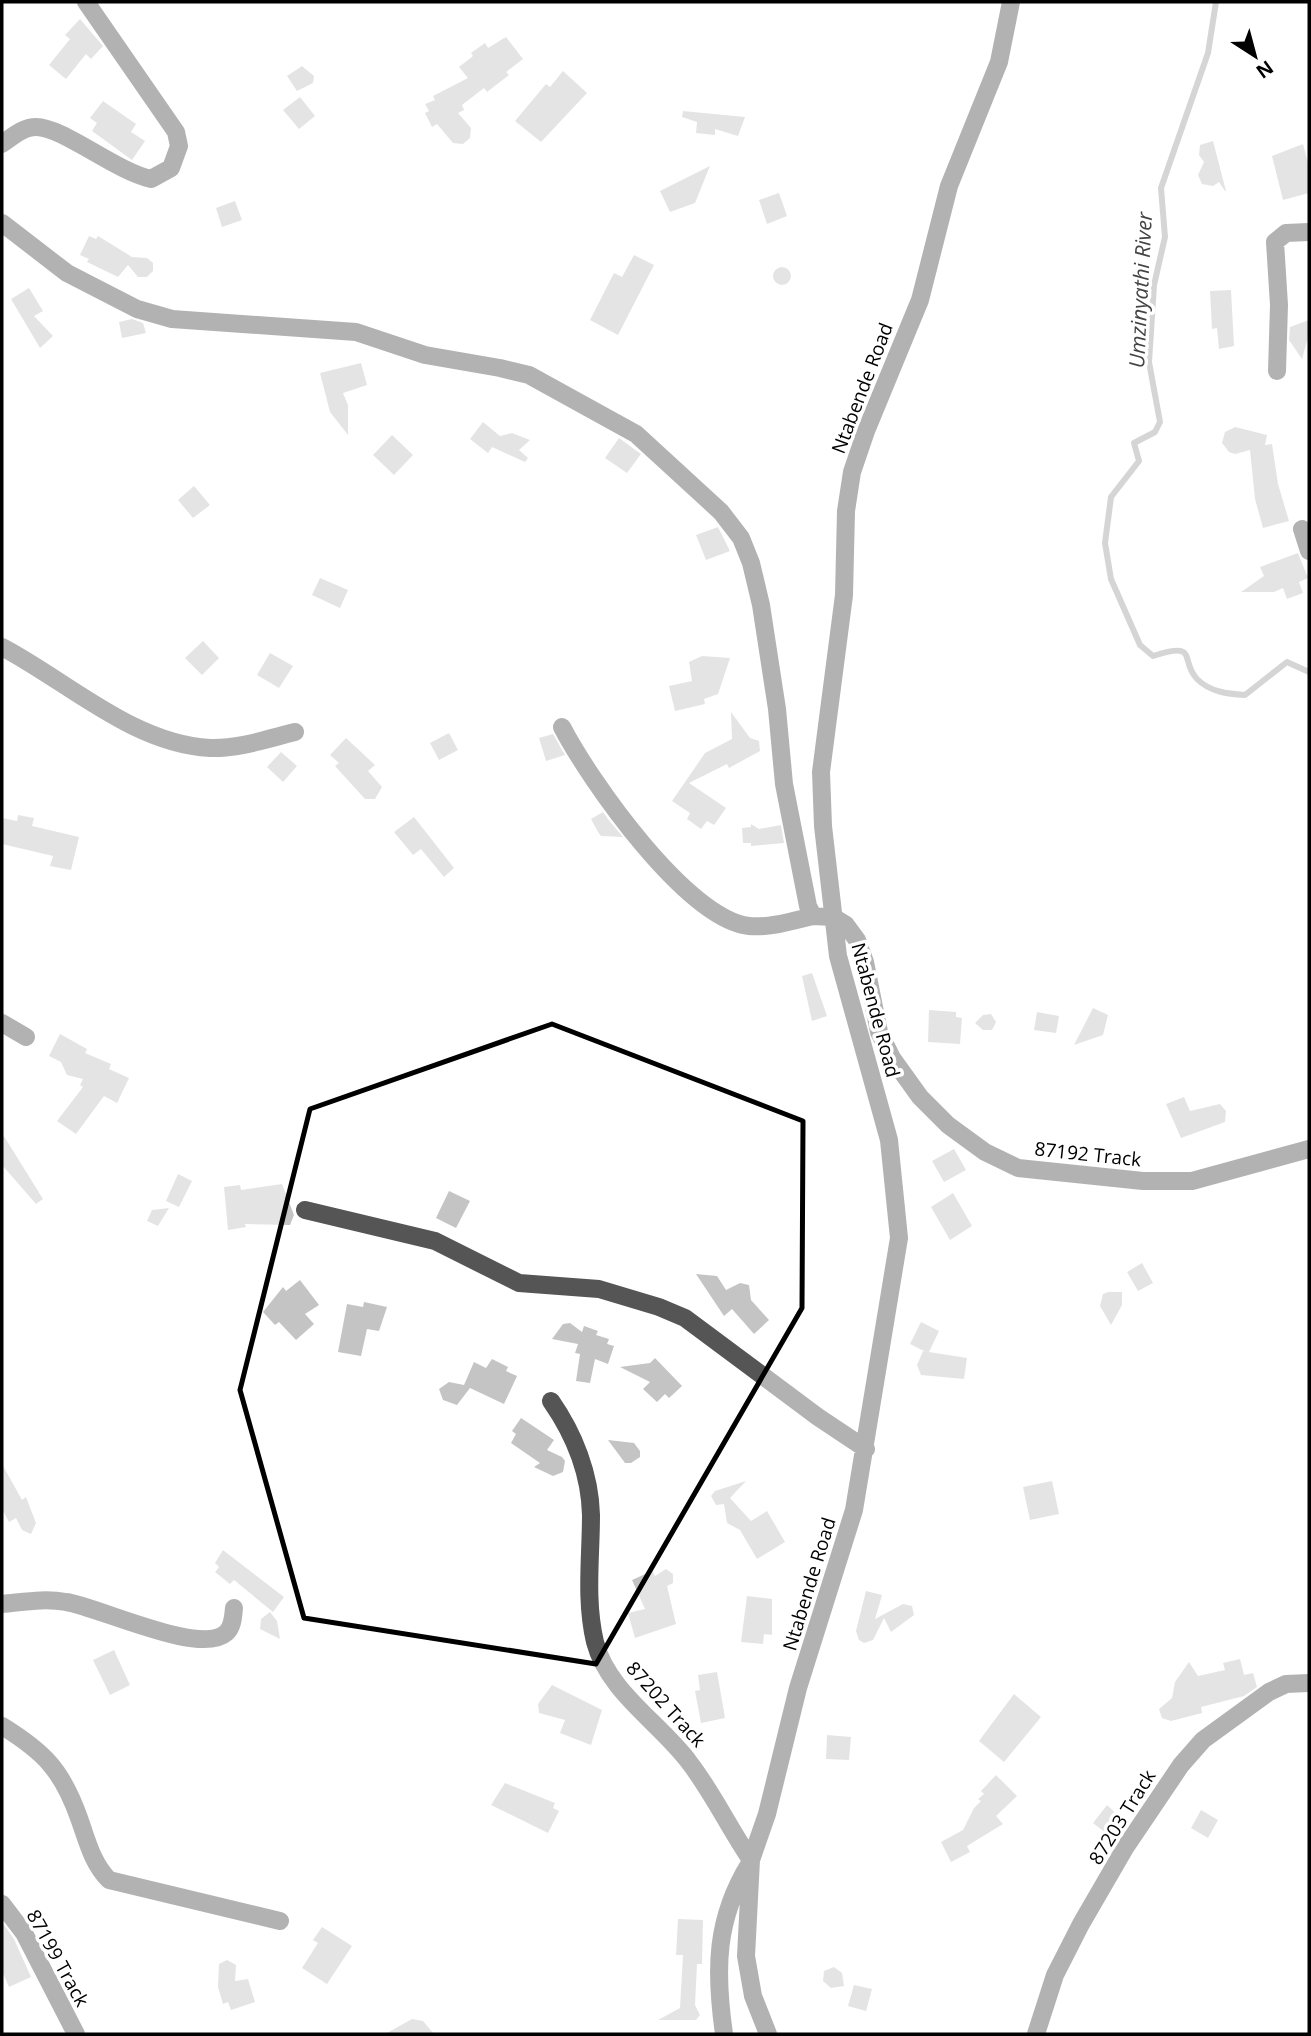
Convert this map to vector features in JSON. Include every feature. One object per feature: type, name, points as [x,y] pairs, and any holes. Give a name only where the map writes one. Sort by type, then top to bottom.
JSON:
[{"type":"street","points":[[2,144],[19,132],[34,127],[52,130],[132,175],[150,179],[171,168],[179,146],[176,132],[86,2]]},
{"type":"street","name":"Ntabende Road","points":[[768,2034],[753,1996],[746,1956],[751,1860],[767,1814],[798,1688],[854,1510],[899,1238],[889,1140],[838,956],[823,826],[821,772],[844,594],[846,511],[852,472],[875,406],[920,300],[949,186],[999,62],[1011,2]]},
{"type":"street","points":[[2,223],[66,273],[137,309],[172,319],[356,332],[425,355],[519,373],[636,434],[721,512],[741,538],[751,563],[775,696],[784,783],[801,875],[813,916]]},
{"type":"street","points":[[1277,371],[1280,343],[1275,242],[1286,233],[1309,232]]},
{"type":"street","points":[[1302,529],[1309,551]]},
{"type":"street","points":[[2,647],[95,703],[164,738],[208,748],[229,747],[295,732]]},
{"type":"street","points":[[562,727],[596,785],[652,854],[709,909],[727,920],[749,926],[773,925],[813,916],[833,917]]},
{"type":"street","name":"87192 Track","points":[[833,917],[846,925],[857,940],[865,962],[879,1032],[892,1058],[929,1106],[985,1152],[1018,1168],[1143,1181],[1180,1181],[1231,1172],[1309,1149]]},
{"type":"street","points":[[2,1023],[26,1037]]},
{"type":"street","points":[[306,1210],[435,1241],[519,1283],[599,1289],[636,1298],[685,1318],[818,1417],[866,1449]]},
{"type":"street","name":"87202 Track","points":[[551,1401],[573,1438],[589,1490],[588,1592],[596,1644],[611,1678],[687,1758],[751,1860]]},
{"type":"street","points":[[2,1604],[37,1600],[68,1602],[162,1634],[214,1638],[225,1635],[231,1627],[234,1608]]},
{"type":"street","name":"87203 Track","points":[[1036,2034],[1055,1975],[1081,1924],[1125,1848],[1181,1765],[1203,1740],[1269,1692],[1286,1684],[1309,1683]]},
{"type":"street","points":[[2,1726],[35,1746],[59,1773],[90,1853],[100,1872],[109,1880],[280,1921]]},
{"type":"street","points":[[724,2034],[718,1992],[724,1915],[734,1888],[751,1860]]},
{"type":"street","name":"87199 Track","points":[[2,1904],[24,1933],[76,2034]]},
{"type":"highlighted area","points":[[552,1024],[803,1121],[802,1308],[596,1664],[304,1618],[240,1390],[310,1109]]},
{"type":"building","points":[[80,19],[103,46],[91,59],[86,54],[66,79],[49,65],[70,39],[65,35]]},
{"type":"building","points":[[506,37],[523,59],[506,72],[509,75],[487,92],[484,88],[462,105],[464,110],[458,113],[471,128],[470,138],[463,144],[453,143],[437,124],[432,127],[425,113],[429,111],[425,104],[435,100],[433,96],[468,78],[459,67],[473,56],[471,53],[485,43],[488,48]]},
{"type":"building","points":[[302,66],[314,76],[313,83],[297,91],[287,76]]},
{"type":"building","points":[[563,71],[587,93],[541,142],[515,121],[546,84],[550,87]]},
{"type":"building","points":[[300,97],[315,116],[299,129],[283,110]]},
{"type":"building","points":[[103,101],[136,124],[131,132],[145,141],[132,160],[92,131],[97,123],[90,118]]},
{"type":"building","points":[[683,111],[745,117],[738,136],[715,129],[715,135],[696,133],[697,122],[682,117]]},
{"type":"building","points":[[1213,141],[1226,191],[1219,182],[1213,186],[1202,184],[1198,175],[1204,162],[1199,155],[1200,145]]},
{"type":"building","points":[[1303,144],[1309,167],[1309,193],[1283,200],[1272,156]]},
{"type":"building","points":[[710,166],[695,203],[670,212],[660,191]]},
{"type":"building","points":[[779,193],[787,216],[767,224],[759,200]]},
{"type":"building","points":[[235,201],[242,220],[222,227],[216,208]]},
{"type":"building","points":[[89,236],[96,239],[98,236],[132,257],[147,258],[153,263],[153,271],[147,277],[138,277],[128,265],[118,277],[87,262],[89,259],[80,255]]},
{"type":"building","points":[[634,255],[654,265],[618,335],[590,320],[614,273],[622,277]]},
{"type":"building","points":[[782,267],[788,270],[791,276],[788,282],[782,285],[776,282],[773,276],[776,270]]},
{"type":"building","points":[[29,288],[43,311],[34,316],[53,336],[40,348],[11,299]]},
{"type":"building","points":[[1231,290],[1234,346],[1219,349],[1217,328],[1212,329],[1210,291]]},
{"type":"building","points":[[132,319],[143,323],[146,333],[122,338],[119,322]]},
{"type":"building","points":[[1309,320],[1309,334],[1302,359],[1289,340],[1290,327]]},
{"type":"building","points":[[361,363],[367,385],[343,393],[348,405],[348,435],[330,412],[320,373]]},
{"type":"building","points":[[483,422],[500,436],[512,433],[530,440],[519,450],[528,458],[525,462],[492,447],[488,453],[470,439]]},
{"type":"building","points":[[1235,427],[1267,435],[1265,445],[1272,444],[1278,484],[1289,521],[1263,528],[1255,499],[1250,450],[1235,454],[1229,452],[1222,443],[1225,432]]},
{"type":"building","points":[[392,435],[413,455],[394,475],[373,455]]},
{"type":"building","points":[[619,438],[641,454],[627,473],[605,458]]},
{"type":"building","points":[[194,486],[210,505],[193,518],[178,500]]},
{"type":"building","points":[[718,527],[730,551],[706,560],[696,535]]},
{"type":"building","points":[[1298,553],[1308,578],[1299,582],[1303,593],[1287,599],[1283,588],[1274,592],[1241,592],[1264,576],[1260,567]]},
{"type":"building","points":[[320,578],[348,590],[340,608],[312,595]]},
{"type":"building","points":[[203,641],[219,658],[202,675],[185,658]]},
{"type":"building","points":[[270,653],[293,666],[279,688],[257,675]]},
{"type":"building","points":[[702,656],[730,658],[718,694],[704,699],[705,704],[675,711],[669,686],[692,681],[689,662]]},
{"type":"building","points":[[731,712],[750,738],[759,741],[760,751],[729,768],[727,764],[689,783],[726,808],[714,825],[707,821],[701,829],[687,819],[690,813],[672,801],[705,753],[732,739]]},
{"type":"building","points":[[449,733],[458,750],[439,760],[430,743]]},
{"type":"building","points":[[553,734],[565,755],[546,761],[539,738]]},
{"type":"building","points":[[346,738],[375,765],[368,771],[382,787],[375,799],[365,799],[335,766],[339,763],[330,755]]},
{"type":"building","points":[[281,752],[297,766],[283,782],[267,767]]},
{"type":"building","points":[[603,812],[623,837],[601,836],[591,819]]},
{"type":"building","points":[[18,815],[34,818],[32,826],[79,837],[71,870],[50,866],[53,856],[2,844],[2,818],[17,821]]},
{"type":"building","points":[[414,817],[454,868],[444,877],[421,849],[413,855],[394,832]]},
{"type":"building","points":[[751,824],[759,829],[781,825],[784,843],[751,846],[751,843],[743,843],[742,828],[751,827]]},
{"type":"building","points":[[812,973],[827,1016],[812,1021],[802,976]]},
{"type":"building","points":[[1093,1008],[1108,1015],[1103,1035],[1074,1045]]},
{"type":"building","points":[[929,1010],[956,1012],[956,1017],[962,1018],[960,1044],[928,1042]]},
{"type":"building","points":[[1037,1012],[1059,1016],[1056,1033],[1034,1030]]},
{"type":"building","points":[[991,1014],[996,1022],[992,1030],[983,1030],[975,1023],[983,1015]]},
{"type":"building","points":[[60,1034],[87,1049],[85,1053],[111,1064],[109,1069],[129,1078],[117,1103],[104,1096],[76,1134],[57,1121],[83,1087],[80,1085],[83,1079],[67,1075],[61,1062],[49,1056]]},
{"type":"building","points":[[1184,1097],[1190,1111],[1220,1104],[1226,1111],[1225,1122],[1181,1138],[1166,1104]]},
{"type":"building","points":[[2,1133],[43,1199],[36,1204],[2,1165]]},
{"type":"building","points":[[954,1149],[966,1170],[944,1182],[932,1161]]},
{"type":"building","points":[[178,1174],[192,1181],[179,1207],[166,1201]]},
{"type":"building","points":[[282,1184],[294,1215],[290,1225],[245,1224],[246,1227],[228,1230],[224,1187],[240,1185],[241,1190]]},
{"type":"building","points":[[449,1191],[470,1201],[456,1228],[436,1218]]},
{"type":"building","points":[[953,1193],[972,1226],[950,1240],[931,1207]]},
{"type":"building","points":[[169,1208],[158,1226],[147,1221],[152,1210]]},
{"type":"building","points":[[1142,1263],[1153,1283],[1138,1291],[1127,1272]]},
{"type":"building","points":[[696,1274],[717,1276],[726,1290],[740,1283],[749,1285],[751,1300],[769,1320],[754,1334],[732,1309],[724,1316]]},
{"type":"building","points":[[300,1280],[319,1305],[305,1314],[314,1324],[296,1340],[279,1322],[275,1325],[263,1312],[283,1287],[286,1291]]},
{"type":"building","points":[[1122,1292],[1122,1305],[1111,1325],[1100,1306],[1103,1294]]},
{"type":"building","points":[[364,1302],[387,1307],[379,1331],[367,1329],[361,1356],[338,1352],[347,1304],[363,1307]]},
{"type":"building","points":[[921,1322],[939,1331],[929,1352],[967,1358],[964,1379],[921,1375],[917,1365],[923,1351],[926,1352],[910,1344]]},
{"type":"building","points":[[570,1323],[582,1332],[584,1326],[598,1331],[596,1335],[609,1339],[607,1344],[614,1346],[608,1364],[595,1359],[590,1383],[576,1381],[580,1354],[575,1353],[578,1344],[552,1339],[563,1324]]},
{"type":"building","points":[[655,1358],[682,1386],[669,1398],[665,1394],[657,1402],[643,1389],[650,1382],[620,1367],[650,1363]]},
{"type":"building","points":[[492,1359],[508,1367],[506,1371],[517,1376],[504,1404],[470,1388],[457,1405],[443,1400],[439,1389],[449,1382],[464,1385],[474,1362],[486,1368]]},
{"type":"building","points":[[521,1418],[554,1440],[547,1450],[565,1461],[563,1472],[553,1476],[534,1467],[540,1463],[511,1443],[516,1434],[512,1431]]},
{"type":"building","points":[[608,1440],[634,1443],[640,1451],[640,1457],[631,1463],[625,1463]]},
{"type":"building","points":[[2,1464],[22,1500],[26,1497],[36,1523],[31,1534],[22,1530],[16,1518],[9,1522],[2,1509]]},
{"type":"building","points":[[746,1481],[730,1498],[751,1521],[767,1511],[785,1542],[757,1559],[740,1530],[727,1523],[724,1504],[716,1505],[711,1496],[715,1491]]},
{"type":"building","points":[[1052,1481],[1059,1514],[1030,1520],[1023,1487]]},
{"type":"building","points":[[223,1550],[284,1597],[273,1612],[234,1580],[230,1584],[215,1572],[219,1567],[215,1563]]},
{"type":"building","points":[[666,1569],[673,1574],[673,1583],[667,1586],[676,1624],[635,1638],[628,1613],[645,1609],[632,1580],[652,1571],[655,1576]]},
{"type":"building","points":[[866,1591],[882,1595],[875,1619],[903,1604],[912,1606],[914,1615],[891,1632],[884,1618],[873,1640],[864,1643],[859,1640],[856,1631]]},
{"type":"building","points":[[747,1596],[772,1599],[772,1635],[764,1634],[763,1644],[741,1642]]},
{"type":"building","points":[[270,1612],[277,1621],[280,1639],[260,1629],[261,1619]]},
{"type":"building","points":[[114,1650],[130,1685],[110,1695],[93,1660]]},
{"type":"building","points":[[1240,1659],[1244,1675],[1253,1673],[1257,1687],[1244,1696],[1201,1707],[1202,1713],[1171,1721],[1162,1718],[1159,1709],[1172,1698],[1175,1682],[1189,1662],[1198,1676],[1225,1670],[1223,1663]]},
{"type":"building","points":[[717,1672],[725,1718],[701,1723],[695,1691],[700,1690],[698,1675]]},
{"type":"building","points":[[552,1685],[602,1710],[591,1745],[560,1733],[565,1720],[539,1713],[538,1704]]},
{"type":"building","points":[[1014,1694],[1041,1717],[1004,1762],[979,1741]]},
{"type":"building","points":[[827,1735],[851,1737],[849,1760],[826,1759]]},
{"type":"building","points":[[996,1775],[1017,1796],[996,1816],[1003,1824],[967,1846],[970,1852],[951,1862],[941,1842],[963,1830],[974,1808],[981,1801],[978,1799],[984,1794],[981,1791]]},
{"type":"building","points":[[505,1783],[555,1803],[553,1808],[559,1811],[548,1833],[491,1805]]},
{"type":"building","points":[[1107,1805],[1121,1818],[1107,1834],[1093,1823]]},
{"type":"building","points":[[1201,1810],[1218,1820],[1208,1838],[1191,1828]]},
{"type":"building","points":[[678,1919],[703,1920],[702,1964],[697,1964],[695,2005],[700,2015],[696,2020],[658,2020],[680,2008],[683,1955],[676,1955]]},
{"type":"building","points":[[2,1922],[14,1939],[31,1977],[9,1987],[2,1971]]},
{"type":"building","points":[[322,1927],[352,1946],[327,1984],[302,1968],[318,1943],[313,1940]]},
{"type":"building","points":[[227,1960],[236,1965],[235,1981],[248,1979],[255,2002],[231,2010],[228,2002],[223,2004],[218,1987],[219,1964]]},
{"type":"building","points":[[834,1967],[842,1973],[844,1986],[831,1988],[823,1981],[824,1971]]},
{"type":"building","points":[[854,1985],[872,1989],[866,2011],[848,2006]]},
{"type":"building","points":[[412,2019],[423,2021],[434,2034],[385,2034]]},
{"type":"waterway","name":"Umzinyathi River","points":[[1216,2],[1208,53],[1161,188],[1165,237],[1154,285],[1149,362],[1160,422],[1155,432],[1134,443],[1139,461],[1111,497],[1105,543],[1111,579],[1140,645],[1153,656],[1183,652],[1197,679],[1213,690],[1232,694],[1245,695],[1287,662],[1309,672]]}]
